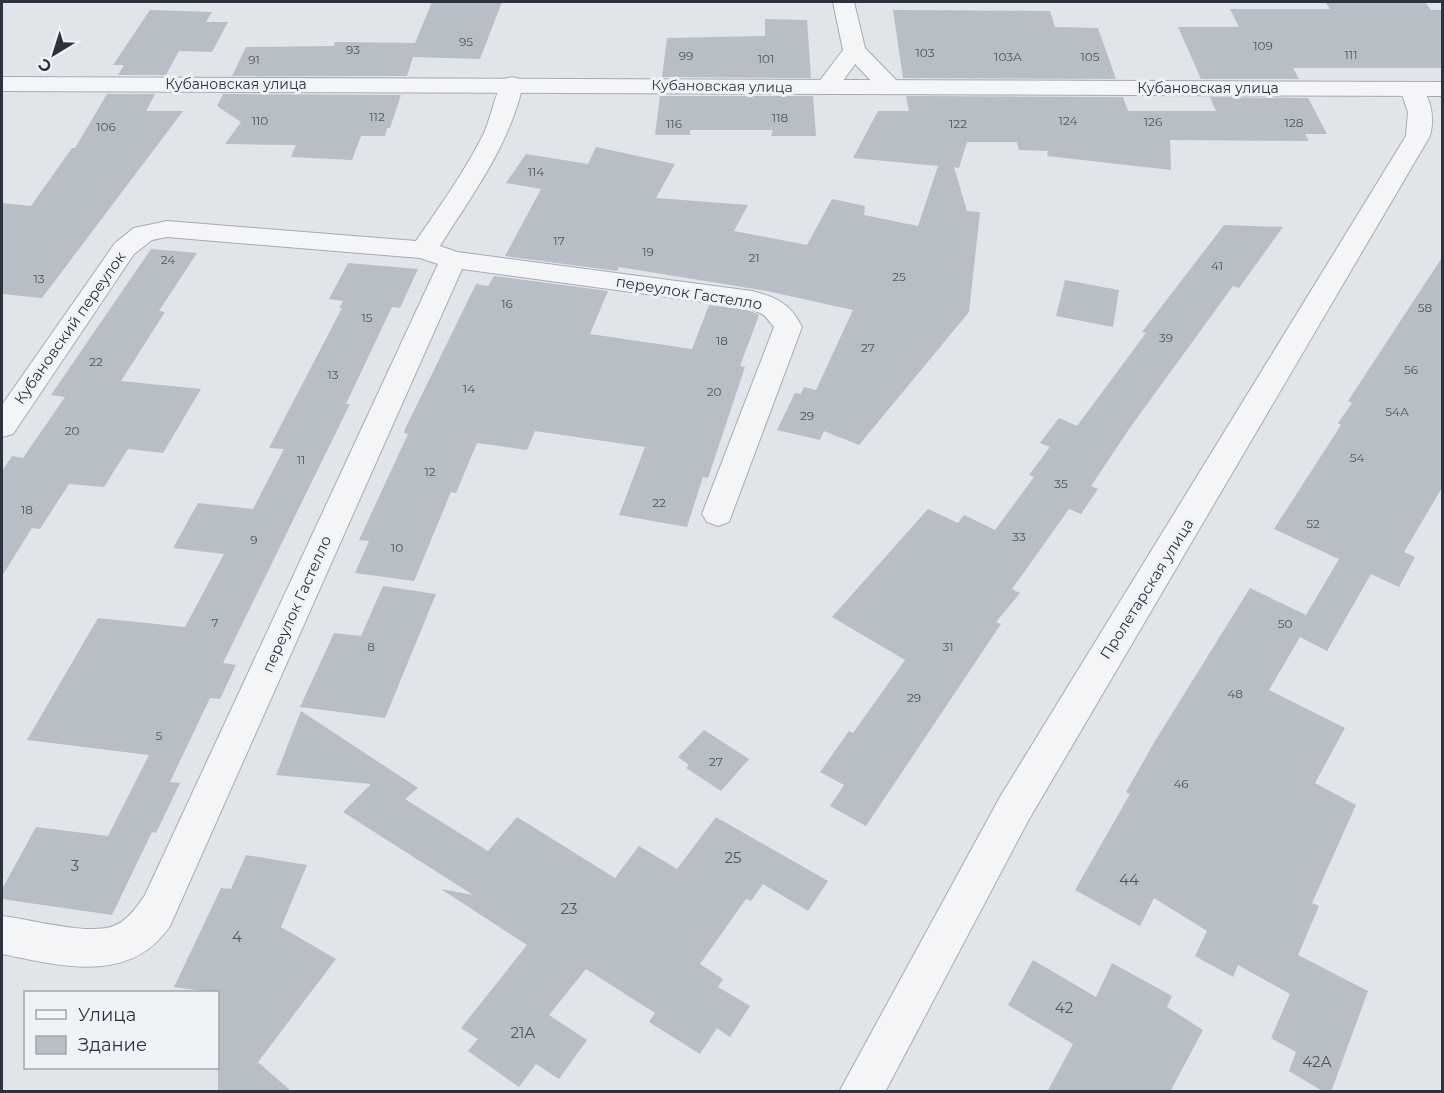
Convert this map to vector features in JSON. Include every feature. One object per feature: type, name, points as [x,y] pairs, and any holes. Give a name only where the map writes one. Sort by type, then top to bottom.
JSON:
[{"type":"street","points":[[844,2],[854,50],[890,87]]},
{"type":"street","points":[[827,87],[854,50]]},
{"type":"street","name":"Кубановская улица","points":[[2,84],[1427,89]]},
{"type":"street","name":"переулок Гастелло","points":[[2,935],[84,947],[108,948],[130,940],[147,926],[159,908],[438,255],[501,126],[510,101],[512,84]]},
{"type":"street","name":"Пролетарская улица","points":[[861,1092],[1014,809],[1418,136],[1423,121],[1420,106],[1427,89]]},
{"type":"street","name":"переулок Гастелло","points":[[143,234],[167,229],[438,255],[752,300],[771,306],[784,316],[788,327],[718,514]]},
{"type":"street","name":"Кубановский переулок","points":[[2,427],[124,249],[143,234]]},
{"type":"building","points":[[432,2],[502,2],[480,59],[413,57],[407,76],[232,76],[246,47],[334,46],[335,42],[415,43]]},
{"type":"building","points":[[1425,2],[1431,10],[1443,10],[1443,68],[1293,68],[1299,79],[1201,79],[1178,27],[1239,27],[1230,9],[1330,9],[1326,3]]},
{"type":"building","points":[[150,10],[212,12],[206,22],[228,22],[212,52],[179,51],[166,75],[118,75],[124,65],[113,65]]},
{"type":"building","points":[[893,10],[1050,11],[1055,27],[1098,28],[1116,79],[903,78]]},
{"type":"building","points":[[765,19],[807,20],[811,78],[662,77],[667,38],[765,36]]},
{"type":"building","points":[[107,94],[155,94],[146,111],[183,111],[42,298],[2,294],[2,203],[31,206],[72,148],[75,148]]},
{"type":"building","points":[[223,94],[401,95],[385,136],[361,136],[352,160],[291,157],[296,145],[225,144],[241,122],[217,106]]},
{"type":"building","points":[[660,96],[813,96],[816,136],[771,136],[773,130],[690,130],[690,135],[655,135]]},
{"type":"building","points":[[906,96],[1123,97],[1128,111],[1216,111],[1210,97],[1308,98],[1327,134],[1305,134],[1309,141],[1170,140],[1171,170],[1047,156],[1048,151],[1019,150],[1017,142],[967,142],[959,168],[954,167],[967,211],[980,212],[969,312],[859,445],[824,431],[820,440],[777,430],[795,393],[801,394],[804,387],[816,390],[853,310],[767,291],[619,267],[617,271],[505,256],[541,189],[506,183],[526,154],[588,164],[596,147],[675,164],[656,198],[748,205],[734,231],[807,245],[832,199],[865,206],[864,215],[918,226],[938,166],[853,158],[878,111],[909,111]]},
{"type":"building","points":[[1224,225],[1283,227],[1239,288],[1233,286],[1129,429],[1091,486],[1098,489],[1081,514],[1069,509],[1012,589],[1020,593],[996,622],[1001,624],[866,826],[830,806],[844,785],[820,772],[849,731],[853,733],[905,660],[832,617],[928,509],[958,523],[964,515],[995,530],[1034,477],[1029,475],[1050,447],[1040,443],[1059,418],[1077,426],[1146,333],[1142,332]]},
{"type":"building","points":[[151,249],[197,253],[159,311],[165,312],[121,381],[201,389],[163,453],[128,449],[104,487],[69,484],[40,529],[32,528],[2,576],[2,471],[12,456],[23,458],[65,397],[51,395]]},
{"type":"building","points":[[1443,256],[1443,486],[1404,552],[1415,557],[1399,587],[1371,574],[1327,651],[1300,637],[1269,690],[1345,728],[1315,783],[1356,805],[1312,903],[1319,906],[1298,955],[1368,991],[1331,1092],[1324,1092],[1289,1071],[1296,1052],[1271,1038],[1290,994],[1238,965],[1233,977],[1195,956],[1207,931],[1154,898],[1140,926],[1075,890],[1130,794],[1126,792],[1155,741],[1250,588],[1306,615],[1339,559],[1274,529],[1341,425],[1338,423],[1352,403],[1348,401]]},
{"type":"building","points":[[348,263],[418,269],[400,308],[392,307],[346,404],[350,404],[223,663],[236,665],[220,699],[210,698],[170,782],[180,783],[156,833],[152,832],[112,915],[2,899],[2,889],[36,827],[108,836],[149,755],[27,740],[98,618],[185,627],[224,554],[173,548],[198,503],[253,509],[284,449],[269,448],[342,308],[339,308],[343,301],[329,299]]},
{"type":"building","points":[[494,276],[608,291],[590,334],[692,349],[709,305],[748,310],[759,315],[740,366],[745,367],[708,478],[703,477],[687,527],[619,515],[645,447],[535,431],[527,450],[477,443],[456,493],[451,492],[414,581],[355,573],[369,541],[359,540],[408,434],[404,433],[405,429],[476,284],[488,286]]},
{"type":"building","points":[[1065,280],[1119,290],[1113,327],[1056,316]]},
{"type":"building","points":[[383,586],[436,594],[385,718],[300,707],[334,633],[361,636]]},
{"type":"building","points":[[301,711],[418,788],[405,799],[488,851],[517,817],[615,878],[639,846],[677,869],[716,817],[828,881],[808,911],[763,884],[751,901],[746,899],[700,964],[723,979],[718,987],[750,1006],[730,1037],[717,1028],[700,1054],[649,1022],[655,1013],[586,969],[549,1015],[587,1040],[559,1079],[536,1064],[519,1087],[468,1051],[478,1039],[461,1028],[527,945],[441,889],[473,895],[343,812],[371,784],[276,775]]},
{"type":"building","points":[[704,730],[749,759],[721,791],[686,768],[689,765],[678,757]]},
{"type":"building","points":[[246,855],[307,865],[281,927],[336,959],[258,1062],[292,1092],[218,1092],[219,991],[174,987],[221,888],[231,889]]},
{"type":"building","points":[[1033,960],[1096,997],[1112,963],[1172,996],[1167,1007],[1203,1030],[1170,1092],[1047,1092],[1073,1044],[1008,1005]]}]
